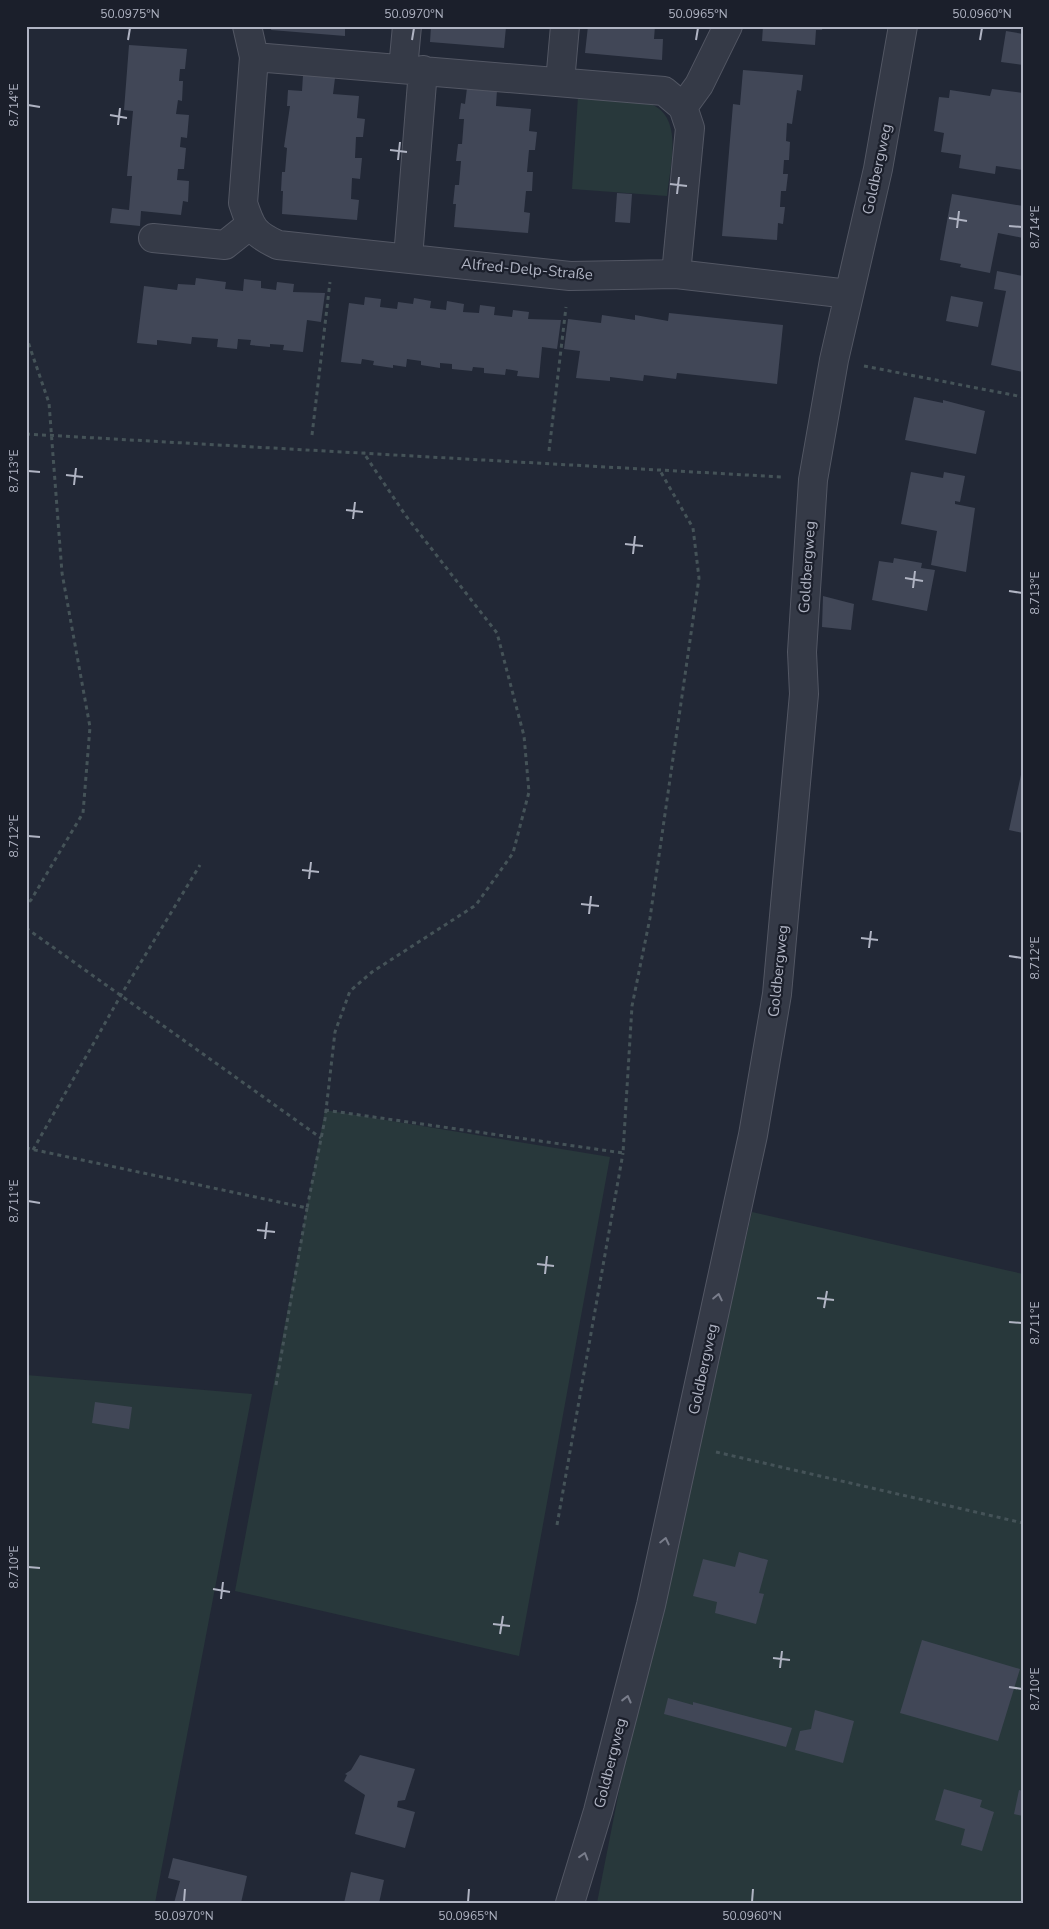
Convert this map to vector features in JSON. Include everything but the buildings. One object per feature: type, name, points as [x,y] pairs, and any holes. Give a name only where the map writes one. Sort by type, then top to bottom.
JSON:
[{"type":"street","points":[[153,238],[225,245],[250,225],[243,203],[254,57],[247,26]]},
{"type":"street","points":[[407,26],[413,70],[408,258]]},
{"type":"street","points":[[560,82],[565,26]]},
{"type":"street","points":[[683,107],[698,85],[728,26]]},
{"type":"street","name":"Goldbergweg","points":[[570,1903],[598,1811],[650,1605],[753,1135],[777,994],[804,694],[802,652],[812,480],[834,360],[878,169],[903,26]]},
{"type":"street","points":[[254,57],[664,91],[683,107],[690,128],[676,274]]},
{"type":"street","name":"Alfred-Delp-Straße","points":[[250,225],[260,236],[278,245],[570,276],[676,274],[849,294]]},
{"type":"path","points":[[312,435],[334,251]]},
{"type":"path","points":[[549,451],[570,276]]},
{"type":"path","points":[[26,336],[49,404],[62,573],[90,727],[83,812],[31,900],[26,904]]},
{"type":"path","points":[[834,360],[1023,397]]},
{"type":"path","points":[[26,434],[660,469],[812,480]]},
{"type":"path","points":[[276,1385],[325,1110],[335,1032],[350,991],[372,972],[476,905],[514,852],[529,792],[524,736],[497,633],[406,516],[363,452]]},
{"type":"path","points":[[557,1525],[623,1153],[632,1006],[650,918],[700,578],[693,528],[660,469]]},
{"type":"path","points":[[33,1150],[120,995],[200,866]]},
{"type":"path","points":[[26,928],[320,1138]]},
{"type":"path","points":[[325,1110],[623,1153]]},
{"type":"path","points":[[26,1148],[308,1208]]},
{"type":"path","points":[[686,1446],[1023,1523]]},
{"type":"shaded area","points":[[578,96],[645,102],[658,108],[666,117],[671,128],[672,155],[667,196],[572,189]]},
{"type":"shaded area","points":[[325,1110],[610,1157],[519,1656],[235,1591]]},
{"type":"shaded area","points":[[752,1212],[1023,1274],[1023,1903],[597,1903],[634,1715]]},
{"type":"shaded area","points":[[26,1375],[252,1394],[155,1903],[26,1903]]}]
